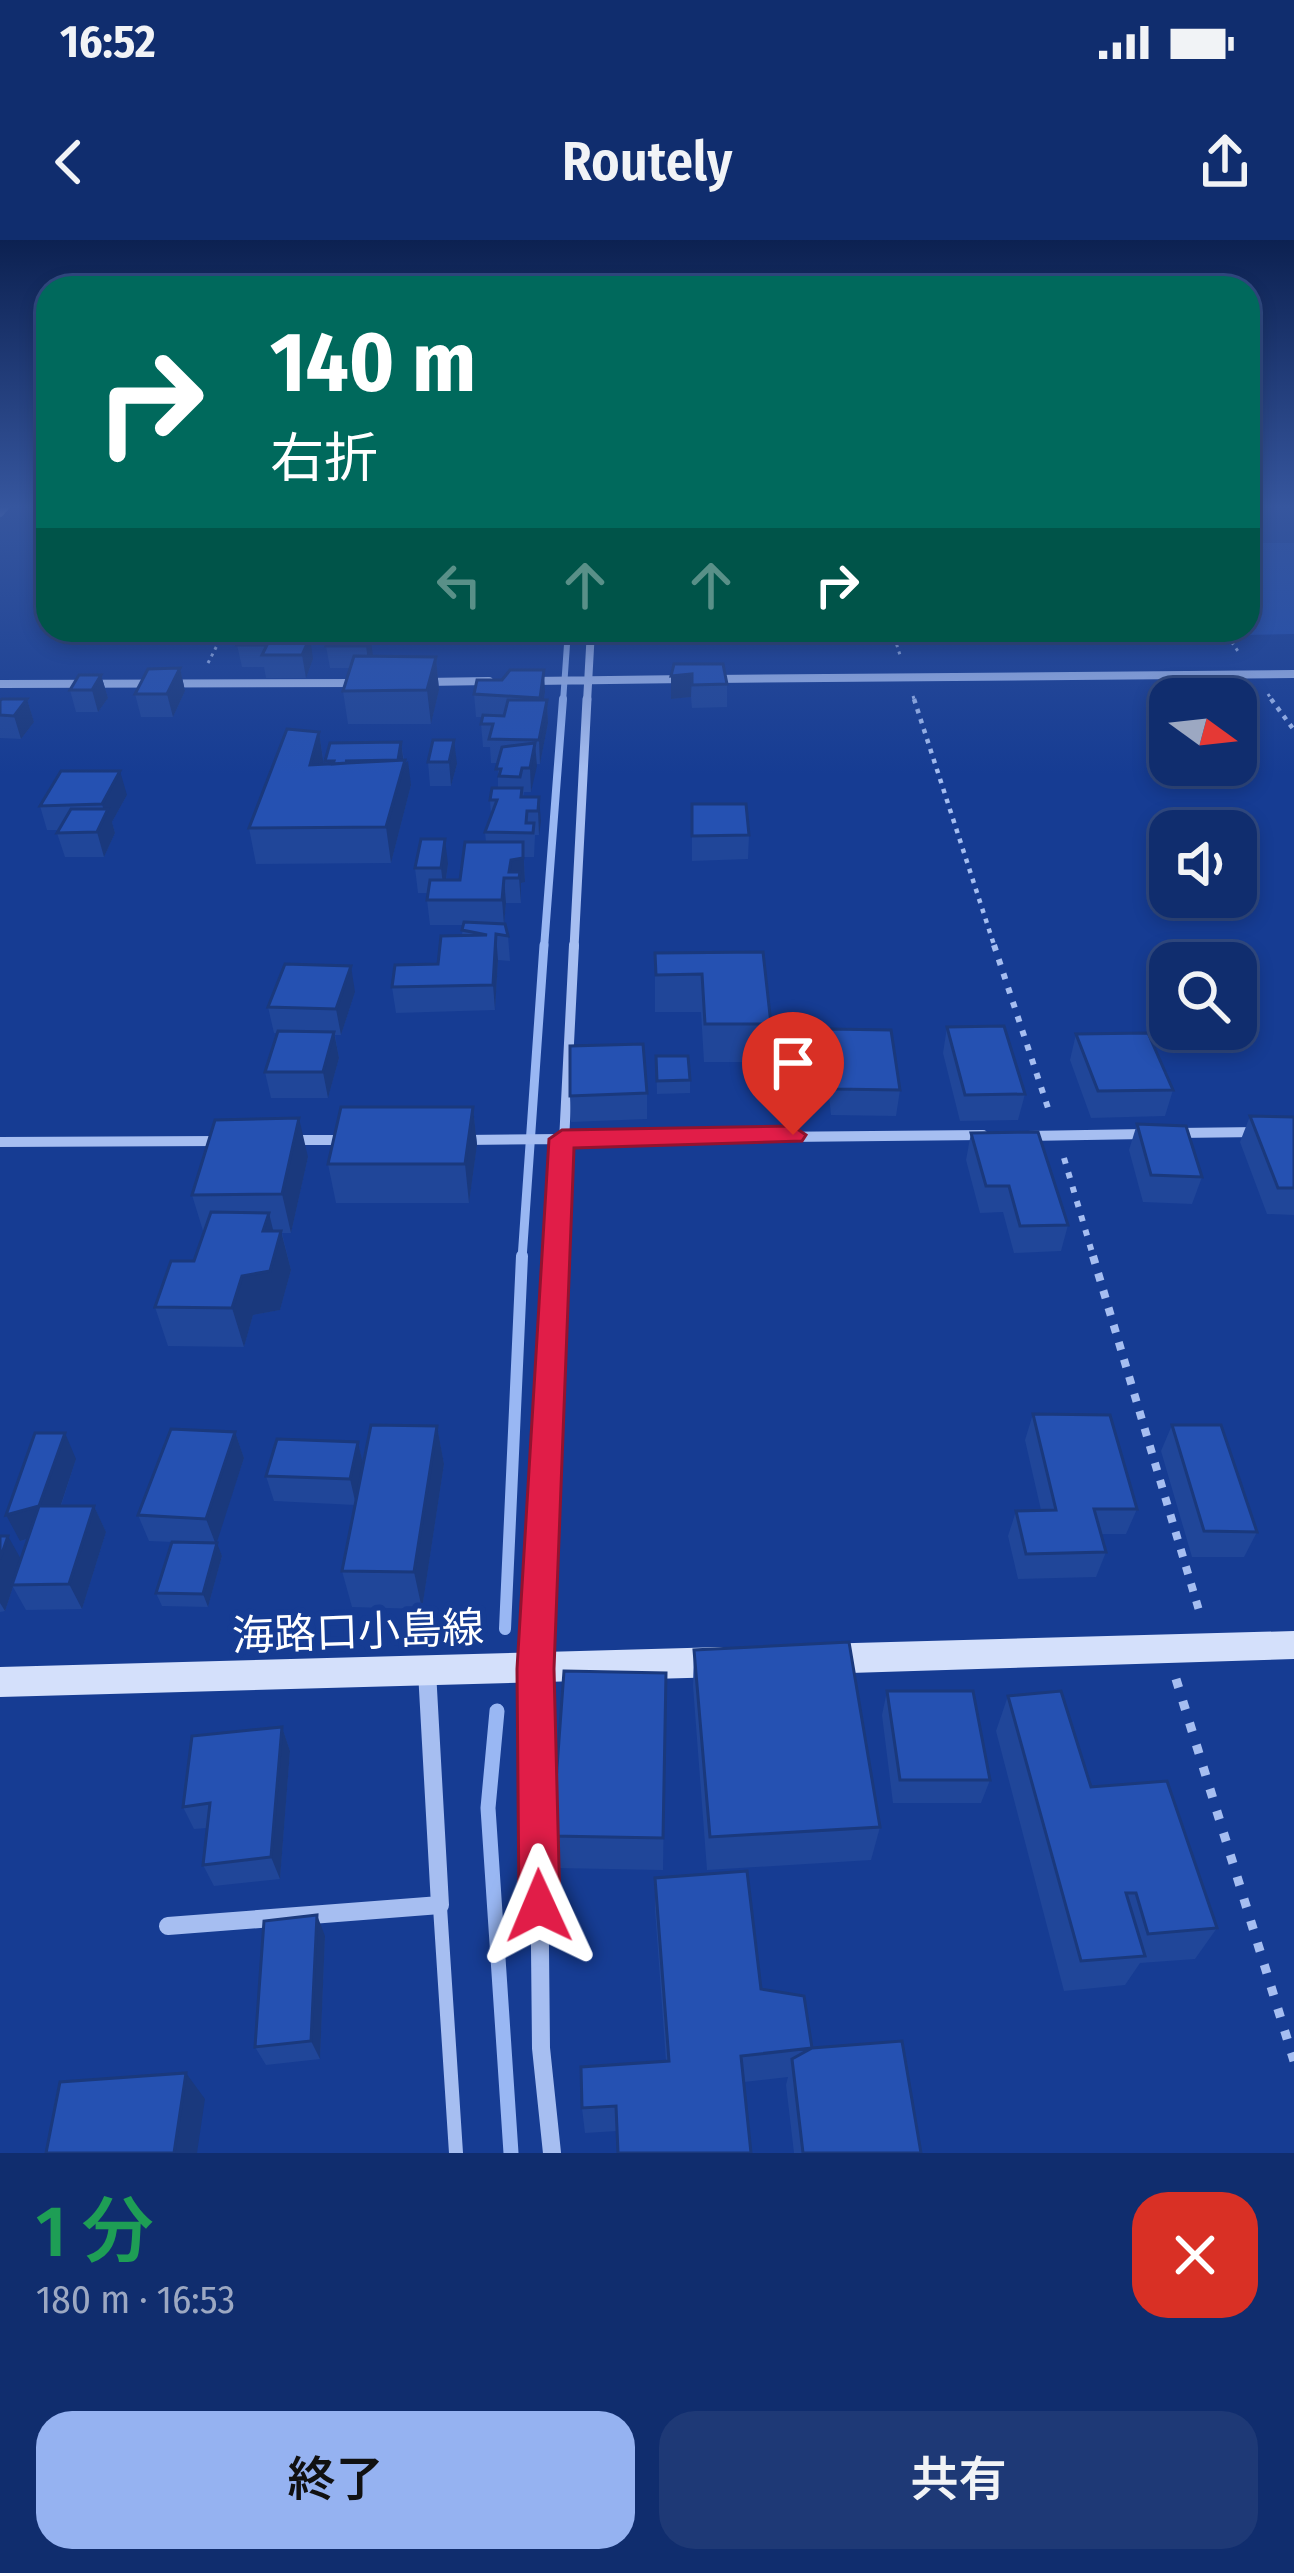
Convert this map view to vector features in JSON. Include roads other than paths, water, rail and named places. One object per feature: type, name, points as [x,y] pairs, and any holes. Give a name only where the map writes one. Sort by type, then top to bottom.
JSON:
[{"type":"main road","points":[[793,1660],[1294,1646]]},
{"type":"main road","name":"海路口小島線","points":[[0,1682],[746,1662]]},
{"type":"street","points":[[552,2153],[541,2048],[536,1669],[590,642]]},
{"type":"street","points":[[519,681],[1294,674]]},
{"type":"street","points":[[406,682],[496,681]]},
{"type":"street","points":[[0,694],[4,684],[361,682]]},
{"type":"street","points":[[445,1140],[1270,1132]]},
{"type":"street","points":[[281,1141],[374,1140]]},
{"type":"street","points":[[0,1142],[234,1141]]},
{"type":"street","points":[[168,1926],[440,1905],[427,1670]]},
{"type":"lane","points":[[440,1905],[457,2153]]},
{"type":"waterway","points":[[563,702],[567,642]]},
{"type":"waterway","points":[[544,948],[563,699]]},
{"type":"waterway","points":[[522,1259],[544,945]]},
{"type":"waterway","points":[[505,1629],[522,1256]]},
{"type":"waterway","points":[[497,1711],[488,1808],[511,2153]]}]
